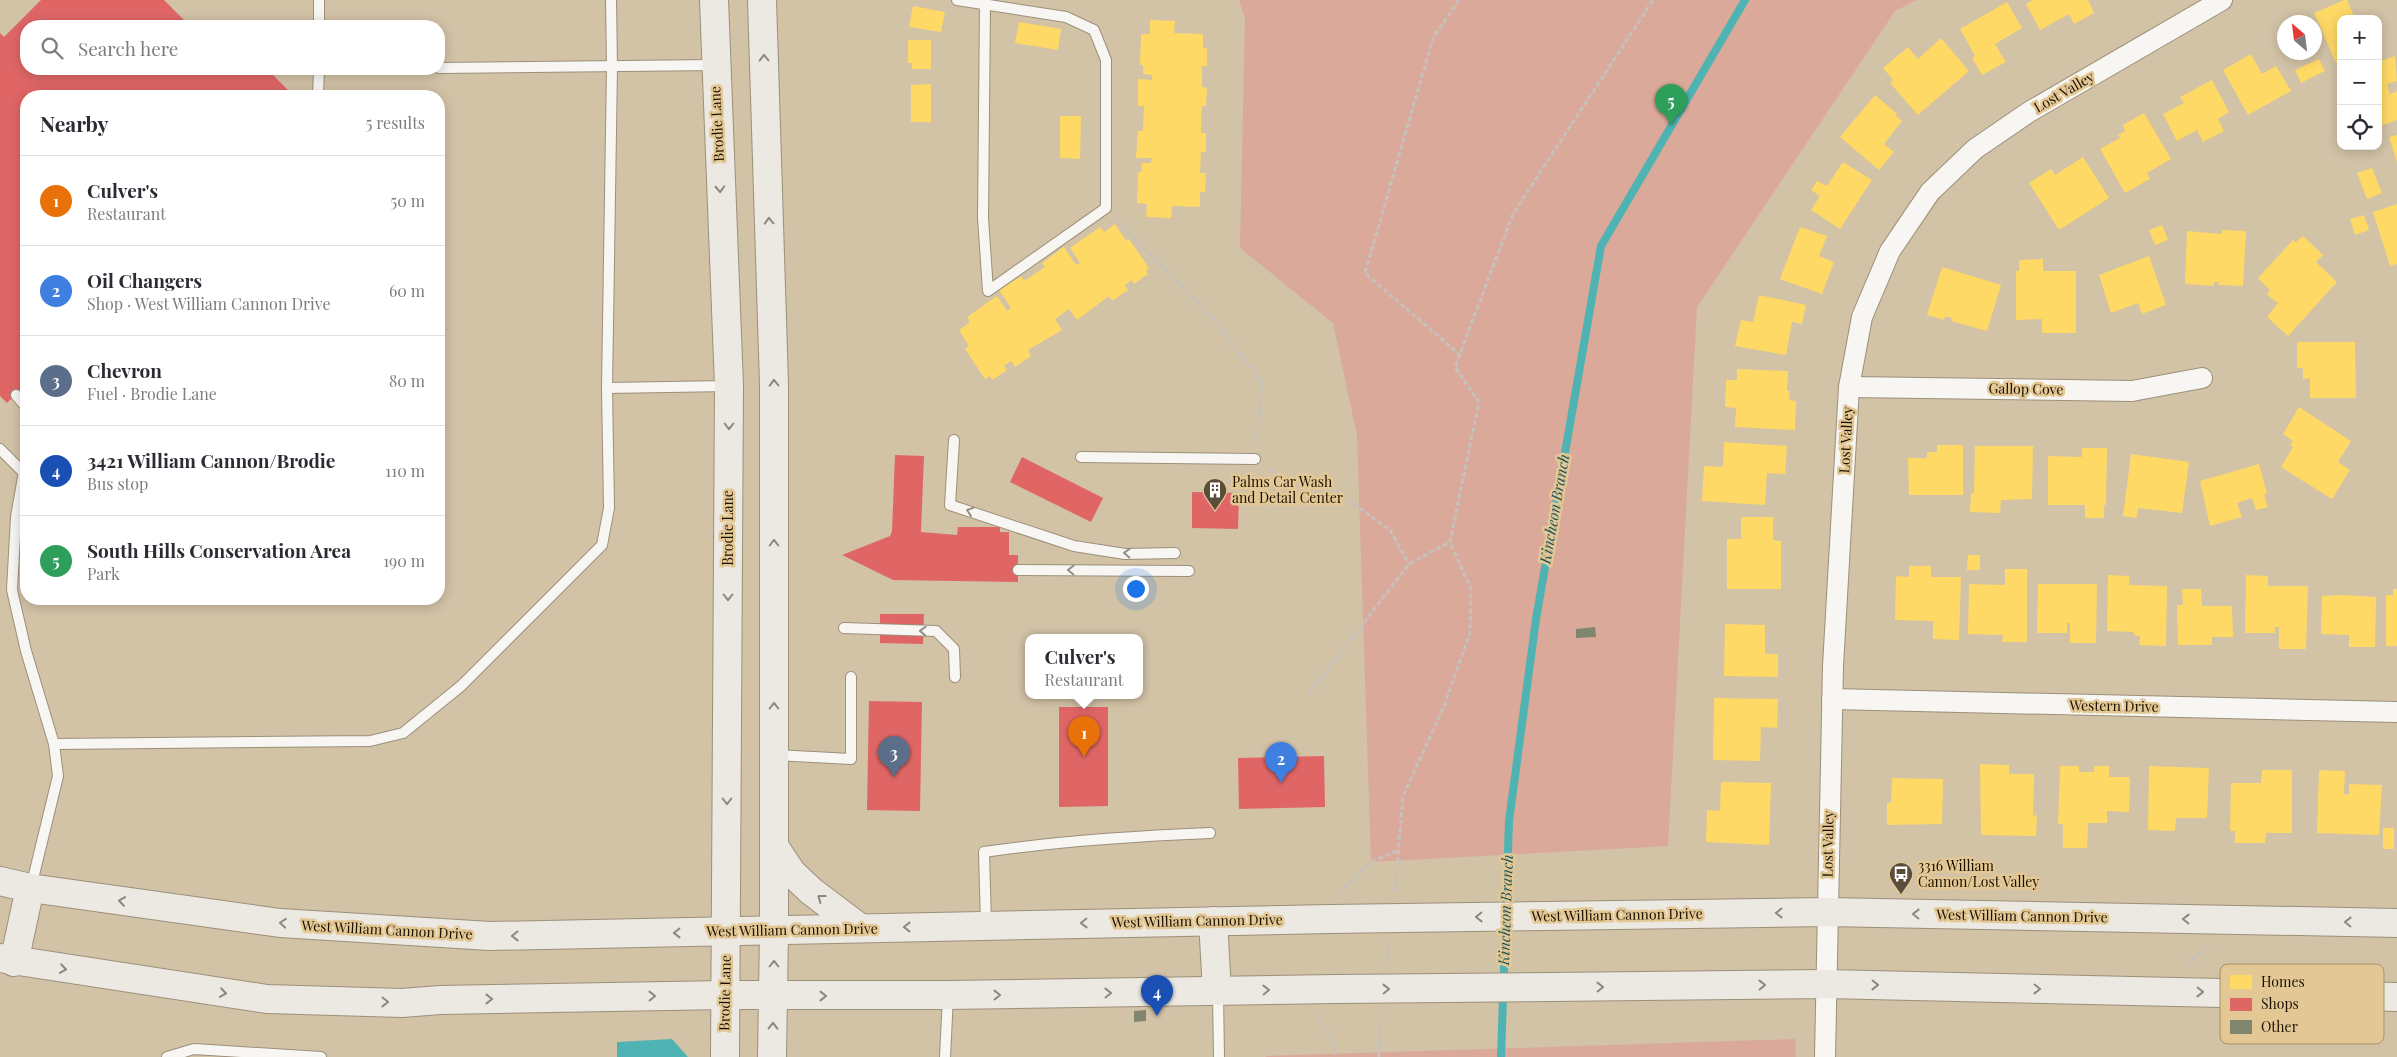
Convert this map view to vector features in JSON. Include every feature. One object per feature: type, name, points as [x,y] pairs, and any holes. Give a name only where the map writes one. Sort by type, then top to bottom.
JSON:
[{"type":"main road","name":"Brodie Lane","points":[[714,0],[715,66],[729,386],[725,1057]]},
{"type":"main road","points":[[762,0],[774,384],[774,996],[772,1057]]},
{"type":"main road","points":[[774,846],[792,873],[860,928]]},
{"type":"main road","name":"West William Cannon Drive","points":[[0,881],[30,888],[290,924],[490,936],[774,932],[860,928],[1213,921],[1334,907],[1545,916],[1827,912],[2397,922]]},
{"type":"main road","points":[[30,888],[7,960],[267,999],[402,1002],[726,995],[948,996],[1337,989],[1826,984],[2220,993]]},
{"type":"main road","points":[[1213,921],[1218,991]]},
{"type":"main road","points":[[2384,997],[2397,997]]},
{"type":"street","name":"Lost Valley","points":[[1826,1057],[1832,699],[1849,388],[1862,317],[1890,251],[1930,192],[1975,148],[2029,112],[2222,0]]},
{"type":"street","name":"Gallop Cove","points":[[1849,388],[2132,390],[2202,378]]},
{"type":"street","name":"Western Drive","points":[[1832,699],[2397,712]]},
{"type":"lane","points":[[319,0],[319,20]]},
{"type":"lane","points":[[54,744],[370,741],[403,733],[460,686],[602,545],[609,508],[607,388],[612,66],[611,0]]},
{"type":"lane","points":[[957,0],[985,4],[1066,17],[1094,30],[1106,60],[1106,208],[988,291],[983,218],[985,4]]},
{"type":"lane","points":[[445,68],[715,66]]},
{"type":"lane","points":[[318,90],[319,75]]},
{"type":"lane","points":[[607,388],[729,386]]},
{"type":"lane","points":[[16,395],[20,399]]},
{"type":"lane","points":[[954,440],[950,505],[1074,546],[1126,554],[1175,553]]},
{"type":"lane","points":[[0,449],[20,469]]},
{"type":"lane","points":[[1081,456],[1255,459]]},
{"type":"lane","points":[[20,491],[16,517],[12,590],[26,651],[54,744],[58,776],[30,888]]},
{"type":"lane","points":[[1018,570],[1189,572]]},
{"type":"lane","points":[[844,628],[936,631],[954,650],[955,677]]},
{"type":"lane","points":[[774,755],[851,759],[852,677]]},
{"type":"lane","points":[[986,925],[984,852],[1119,838],[1210,833]]},
{"type":"lane","points":[[1218,991],[1219,1057]]},
{"type":"lane","points":[[946,1057],[948,996]]},
{"type":"lane","points":[[167,1057],[194,1049],[321,1057]]},
{"type":"path","points":[[1459,0],[1433,38],[1365,273],[1460,355]]},
{"type":"path","points":[[1394,900],[1403,796],[1444,706],[1470,633],[1471,589],[1450,542],[1480,402],[1455,367],[1513,214],[1653,0]]},
{"type":"path","points":[[1106,208],[1210,314],[1262,382],[1255,459],[1302,494],[1334,490],[1390,530],[1409,564]]},
{"type":"path","points":[[1309,694],[1409,564],[1450,542]]},
{"type":"path","points":[[1334,907],[1371,862],[1399,850]]},
{"type":"path","points":[[1386,969],[1390,939]]},
{"type":"path","points":[[2189,975],[2189,963],[2208,947],[2209,940]]},
{"type":"path","points":[[1314,1008],[1333,1042],[1335,1057]]},
{"type":"path","points":[[1379,1057],[1382,1009]]},
{"type":"shaded area","points":[[1239,0],[1917,0],[1895,11],[1697,307],[1668,846],[1371,862],[1357,435],[1333,323],[1240,248],[1245,18]]},
{"type":"shaded area","points":[[1795,1039],[1796,1057],[1266,1057],[1266,1056]]},
{"type":"water","points":[[672,1039],[688,1057],[617,1057],[617,1042]]},
{"type":"building: Homes","points":[[2033,0],[2088,0],[2094,13],[2074,24],[2069,14],[2040,30],[2026,4]]},
{"type":"building: Homes","points":[[2347,0],[2353,15],[2337,15],[2336,63],[2322,31],[2322,15],[2315,15],[2314,13]]},
{"type":"building: Homes","points":[[2007,2],[2022,28],[1995,44],[2006,62],[1982,75],[1972,58],[1975,56],[1960,29]]},
{"type":"building: Homes","points":[[913,6],[945,12],[941,32],[909,27]]},
{"type":"building: Homes","points":[[1150,20],[1175,21],[1174,33],[1203,34],[1203,48],[1207,48],[1207,66],[1202,66],[1202,87],[1207,88],[1206,106],[1202,106],[1201,118],[1201,133],[1206,133],[1206,152],[1201,152],[1200,173],[1206,173],[1205,192],[1200,192],[1200,207],[1172,206],[1171,218],[1146,217],[1147,204],[1137,203],[1138,172],[1141,172],[1142,163],[1151,163],[1152,158],[1136,158],[1138,131],[1143,131],[1144,106],[1138,106],[1138,79],[1152,80],[1152,75],[1143,74],[1143,65],[1140,65],[1141,34],[1150,34]]},
{"type":"building: Homes","points":[[1019,22],[1061,29],[1058,50],[1015,43]]},
{"type":"building: Homes","points":[[1941,38],[1969,71],[1918,115],[1890,83],[1893,80],[1883,68],[1908,47],[1918,59]]},
{"type":"building: Homes","points":[[908,40],[931,40],[931,69],[912,69],[912,63],[908,63]]},
{"type":"building: Homes","points":[[2251,54],[2262,74],[2276,66],[2291,91],[2248,115],[2223,70]]},
{"type":"building: Homes","points":[[2395,56],[2397,81],[2387,84],[2390,94],[2397,91],[2397,120],[2382,126],[2382,105],[2382,61]]},
{"type":"building: Homes","points":[[2320,60],[2325,71],[2301,83],[2295,70]]},
{"type":"building: Homes","points":[[2212,80],[2229,112],[2218,119],[2224,131],[2203,142],[2197,130],[2177,141],[2163,114],[2184,103],[2180,97]]},
{"type":"building: Homes","points":[[931,84],[931,122],[911,122],[911,85]]},
{"type":"building: Homes","points":[[1875,95],[1897,114],[1896,116],[1902,121],[1884,144],[1894,152],[1879,170],[1840,137]]},
{"type":"building: Homes","points":[[2144,113],[2171,159],[2147,173],[2150,179],[2125,193],[2100,149],[2120,138],[2118,135],[2125,131],[2123,125]]},
{"type":"building: Homes","points":[[1060,116],[1081,116],[1080,159],[1060,158]]},
{"type":"building: Homes","points":[[2397,135],[2397,162],[2389,137]]},
{"type":"building: Homes","points":[[2083,157],[2109,198],[2059,230],[2029,183],[2051,169],[2055,175]]},
{"type":"building: Homes","points":[[1843,162],[1872,180],[1840,229],[1811,210],[1820,196],[1811,190],[1817,181],[1827,186]]},
{"type":"building: Homes","points":[[2372,168],[2382,193],[2367,199],[2357,173]]},
{"type":"building: Homes","points":[[2397,204],[2397,264],[2390,266],[2373,212]]},
{"type":"building: Homes","points":[[2364,215],[2369,230],[2355,235],[2350,219]]},
{"type":"building: Homes","points":[[1115,224],[1126,241],[1129,239],[1149,268],[1146,270],[1148,274],[1134,284],[1132,280],[1125,285],[1128,290],[1112,301],[1109,296],[1077,320],[1069,309],[1055,319],[1062,330],[1028,350],[1031,356],[1015,367],[1011,361],[1004,366],[1007,370],[992,380],[990,376],[985,379],[965,349],[969,346],[959,330],[970,322],[967,317],[997,296],[1007,311],[1011,308],[999,290],[1021,276],[1024,281],[1045,267],[1042,263],[1064,247],[1076,265],[1080,263],[1070,248],[1100,227],[1104,232]]},
{"type":"building: Homes","points":[[2162,225],[2168,240],[2155,245],[2149,230]]},
{"type":"building: Homes","points":[[1800,227],[1827,236],[1819,256],[1834,262],[1822,294],[1780,279]]},
{"type":"building: Homes","points":[[2222,230],[2246,231],[2243,286],[2218,285],[2219,282],[2214,282],[2214,286],[2185,284],[2187,231],[2222,234]]},
{"type":"building: Homes","points":[[2303,236],[2323,255],[2316,262],[2337,282],[2288,336],[2267,317],[2278,303],[2267,295],[2270,290],[2258,278],[2293,240],[2296,242]]},
{"type":"building: Homes","points":[[2149,256],[2166,305],[2142,314],[2138,303],[2111,313],[2099,275]]},
{"type":"building: Homes","points":[[2043,259],[2043,271],[2076,271],[2076,333],[2042,333],[2042,319],[2016,320],[2016,271],[2019,271],[2019,260]]},
{"type":"building: Homes","points":[[1942,267],[2001,285],[1987,331],[1951,321],[1952,318],[1945,316],[1944,320],[1927,315]]},
{"type":"building: Homes","points":[[1759,295],[1806,305],[1802,324],[1792,322],[1786,355],[1735,346],[1741,320],[1753,322]]},
{"type":"building: Homes","points":[[2297,342],[2355,342],[2356,398],[2310,398],[2310,378],[2303,379],[2303,368],[2297,368]]},
{"type":"building: Homes","points":[[1737,369],[1788,371],[1787,391],[1790,391],[1789,400],[1796,401],[1795,430],[1735,427],[1736,408],[1725,407],[1726,380],[1737,380]]},
{"type":"building: Homes","points":[[2299,407],[2351,441],[2338,462],[2350,470],[2332,499],[2281,467],[2293,447],[2290,445],[2293,441],[2283,434]]},
{"type":"building: Homes","points":[[1724,442],[1787,446],[1785,474],[1767,473],[1765,505],[1702,501],[1704,466],[1723,467]]},
{"type":"building: Homes","points":[[1937,445],[1963,445],[1963,495],[1909,495],[1908,458],[1927,458],[1927,452],[1937,452]]},
{"type":"building: Homes","points":[[1975,446],[2033,446],[2032,499],[2001,500],[2000,513],[1970,512],[1971,493],[1974,493]]},
{"type":"building: Homes","points":[[2082,448],[2107,448],[2104,518],[2085,518],[2085,505],[2048,505],[2048,456],[2082,457]]},
{"type":"building: Homes","points":[[2131,454],[2189,462],[2182,513],[2138,508],[2137,518],[2123,516]]},
{"type":"building: Homes","points":[[2259,464],[2267,493],[2264,495],[2268,507],[2256,510],[2252,498],[2237,503],[2242,517],[2210,526],[2200,481]]},
{"type":"building: Homes","points":[[1741,517],[1773,517],[1773,540],[1781,541],[1781,589],[1727,589],[1727,539],[1741,539]]},
{"type":"building: Homes","points":[[1968,555],[1980,555],[1980,570],[1967,570]]},
{"type":"building: Homes","points":[[1909,566],[1931,566],[1931,577],[1961,577],[1959,640],[1933,639],[1933,621],[1895,620],[1896,576],[1909,577]]},
{"type":"building: Homes","points":[[2005,569],[2027,569],[2027,642],[2002,642],[2003,635],[1968,634],[1969,584],[2005,585]]},
{"type":"building: Homes","points":[[2108,575],[2129,576],[2129,585],[2167,586],[2166,646],[2139,645],[2140,636],[2134,635],[2134,632],[2107,631]]},
{"type":"building: Homes","points":[[2246,575],[2268,576],[2268,586],[2308,586],[2306,649],[2279,649],[2279,627],[2275,627],[2275,633],[2245,633]]},
{"type":"building: Homes","points":[[2038,584],[2097,584],[2096,643],[2070,643],[2070,623],[2067,623],[2067,633],[2037,633]]},
{"type":"building: Homes","points":[[2182,589],[2201,589],[2202,606],[2232,606],[2233,637],[2212,637],[2212,645],[2178,645],[2177,605],[2183,605]]},
{"type":"building: Homes","points":[[2393,589],[2397,589],[2397,646],[2386,646],[2386,595],[2393,595]]},
{"type":"building: Homes","points":[[2322,596],[2376,597],[2375,647],[2349,647],[2349,635],[2321,634]]},
{"type":"building: Homes","points":[[1725,624],[1765,625],[1765,654],[1778,654],[1778,677],[1724,676]]},
{"type":"building: Homes","points":[[1714,698],[1778,699],[1777,728],[1761,727],[1760,761],[1713,760]]},
{"type":"building: Homes","points":[[1980,764],[2009,765],[2009,774],[2034,774],[2033,816],[2037,815],[2036,836],[1981,835]]},
{"type":"building: Homes","points":[[2060,766],[2079,766],[2079,772],[2094,772],[2094,766],[2109,766],[2109,777],[2130,777],[2129,812],[2107,811],[2107,823],[2088,823],[2087,848],[2063,848],[2063,824],[2058,824]]},
{"type":"building: Homes","points":[[2149,766],[2209,768],[2207,818],[2176,818],[2175,831],[2148,830]]},
{"type":"building: Homes","points":[[2262,770],[2292,770],[2292,833],[2266,833],[2265,843],[2235,843],[2235,831],[2230,831],[2231,783],[2261,783]]},
{"type":"building: Homes","points":[[2319,770],[2345,771],[2344,794],[2349,794],[2349,784],[2382,785],[2379,835],[2317,833]]},
{"type":"building: Homes","points":[[1892,778],[1943,779],[1942,824],[1887,825],[1887,803],[1891,803]]},
{"type":"building: Homes","points":[[1721,782],[1771,783],[1769,845],[1706,842],[1707,810],[1720,811]]},
{"type":"building: Homes","points":[[2383,828],[2394,828],[2394,849],[2383,849]]},
{"type":"building: Shops","points":[[41,0],[164,0],[184,20],[21,20]]},
{"type":"building: Shops","points":[[20,21],[20,75],[273,75],[288,90],[20,90],[20,390],[7,403],[0,396],[0,33],[4,37]]},
{"type":"building: Shops","points":[[895,455],[924,456],[921,532],[957,535],[958,527],[1000,527],[1000,532],[1009,532],[1009,555],[1018,555],[1018,582],[893,580],[842,555],[890,536],[892,531]]},
{"type":"building: Shops","points":[[1022,457],[1103,498],[1091,522],[1010,482]]},
{"type":"building: Shops","name":"Palms Car Wash and Detail Center","points":[[1192,492],[1239,493],[1238,529],[1192,528]]},
{"type":"building: Shops","points":[[880,614],[924,614],[923,644],[880,643]]},
{"type":"building: Shops","points":[[869,701],[922,702],[920,811],[867,810]]},
{"type":"building: Shops","points":[[1059,707],[1108,707],[1108,806],[1059,807]]},
{"type":"building: Shops","points":[[1324,756],[1325,807],[1239,809],[1238,758]]},
{"type":"building: Other","points":[[1595,627],[1596,637],[1576,638],[1576,629]]},
{"type":"building: Other","points":[[1146,1010],[1146,1021],[1134,1022],[1134,1011]]},
{"type":"waterway","name":"Kincheon Branch","points":[[1501,1057],[1509,821],[1536,619],[1601,246],[1745,0]]},
{"type":"place","name":"South Hills Conservation Area","points":[[1671,125]]},
{"type":"place","name":"Palms Car Wash and Detail Center","points":[[1215,511]]},
{"type":"place","name":"Culver's","points":[[1084,757]]},
{"type":"place","name":"Chevron","points":[[894,777]]},
{"type":"place","name":"Oil Changers","points":[[1281,783]]},
{"type":"place","name":"3316 William Cannon/Lost Valley","points":[[1901,895]]},
{"type":"place","name":"3421 William Cannon/Brodie","points":[[1157,1016]]}]
